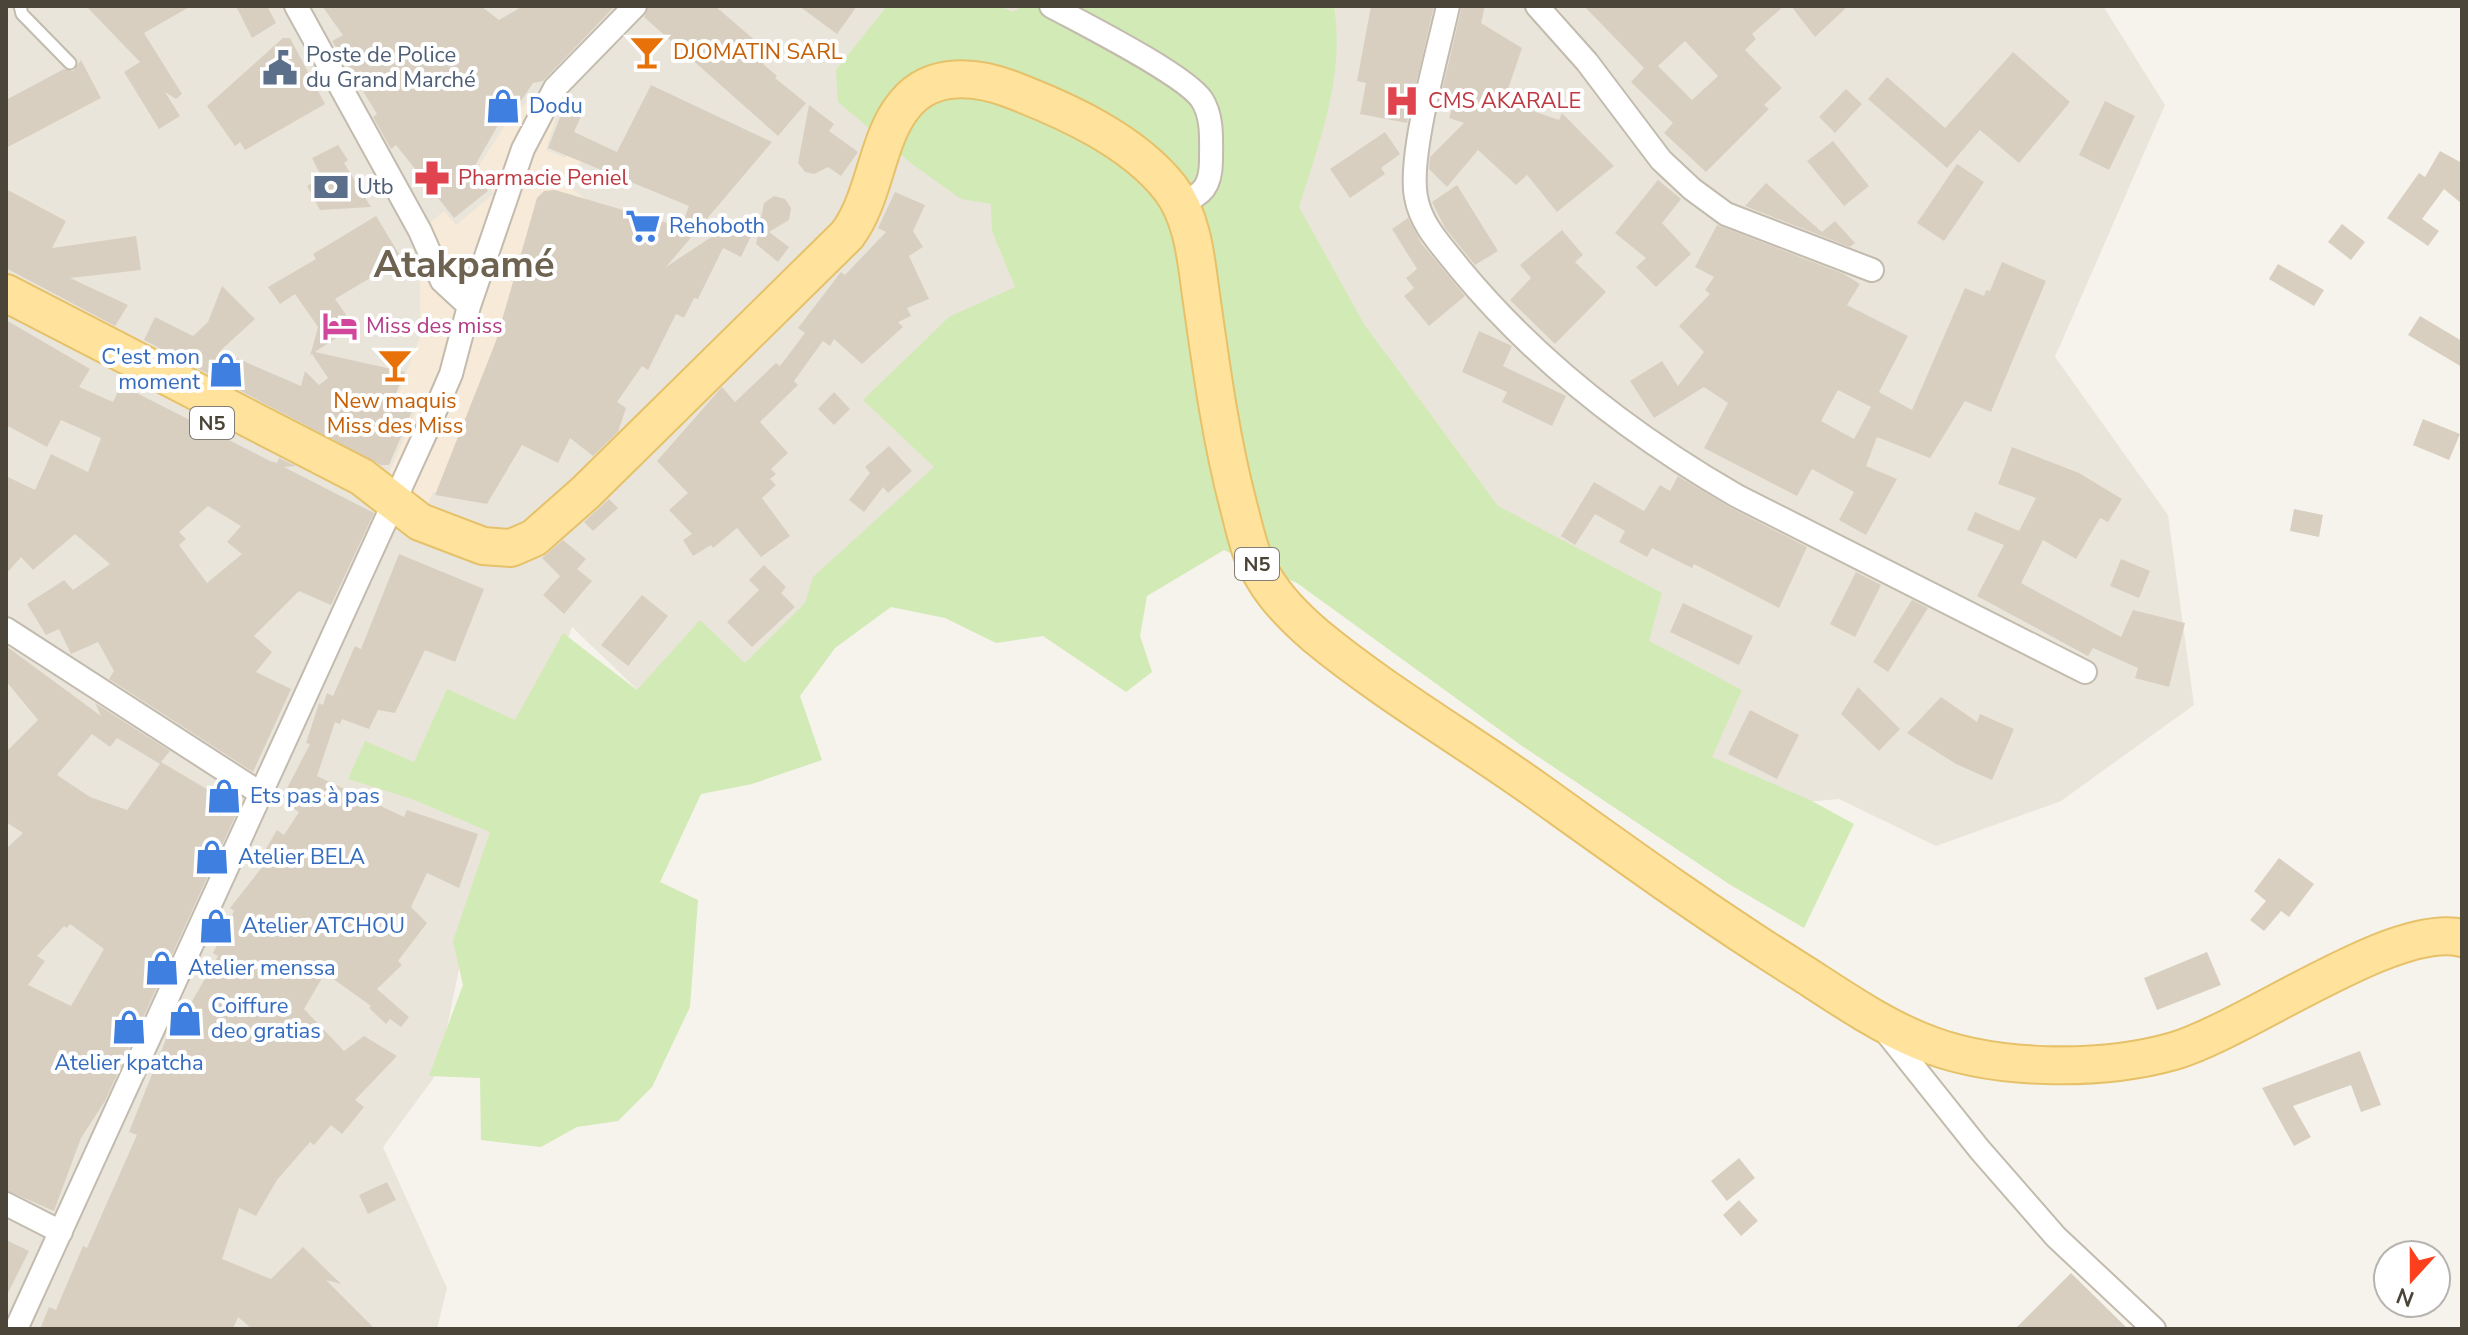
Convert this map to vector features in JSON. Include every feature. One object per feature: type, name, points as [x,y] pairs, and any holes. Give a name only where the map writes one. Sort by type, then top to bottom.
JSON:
[{"type":"main road","name":"N5","points":[[6,317],[97,352],[362,477],[400,512],[461,539],[498,548],[523,545],[545,529],[847,235],[866,203],[900,111],[907,100],[925,88],[957,78],[979,79],[1068,114],[1116,143],[1152,171],[1179,204],[1194,246],[1229,471],[1249,549],[1276,595],[1315,635],[1374,679],[1679,892],[1874,1018],[1921,1042],[1956,1052],[2056,1065],[2106,1063],[2174,1051],[2217,1034],[2369,956],[2407,942],[2451,935],[2462,938]]},
{"type":"main road","name":"N5","points":[[6,293],[97,352]]},
{"type":"street","points":[[296,6],[420,231],[442,281],[469,306]]},
{"type":"street","points":[[16,1329],[260,793],[400,512],[451,374],[469,306],[523,149],[555,88],[635,6]]},
{"type":"street","points":[[1051,6],[1154,65],[1201,98],[1209,117],[1211,175],[1198,197],[1179,204]]},
{"type":"street","points":[[1448,6],[1423,123],[1414,185],[1416,201],[1433,236],[1496,312],[1583,390],[1688,468],[2085,672]]},
{"type":"street","points":[[1537,6],[1587,62],[1661,160],[1692,189],[1726,214],[1872,270]]},
{"type":"street","points":[[6,629],[260,793]]},
{"type":"street","points":[[1874,1018],[1980,1150],[2056,1237],[2154,1329]]},
{"type":"street","points":[[6,1204],[61,1232]]},
{"type":"lane","points":[[20,6],[22,14],[70,63]]},
{"type":"shaded area","points":[[6,6],[1086,6],[1054,287],[895,558],[716,765],[572,627],[470,915],[438,1072],[383,1147],[447,1288],[437,1329],[6,1329]]},
{"type":"shaded area","points":[[1252,6],[2103,6],[2165,105],[2055,357],[2168,515],[2194,705],[2061,801],[1936,846],[1839,799],[1728,809],[1618,700],[1264,229]]},
{"type":"shaded area","points":[[548,81],[563,95],[546,150],[565,158],[568,150],[583,156],[571,188],[614,220],[551,397],[487,504],[433,492],[426,508],[383,487],[416,410],[396,401],[420,337],[420,285],[411,239],[444,211],[456,225],[494,194],[477,169],[507,122]]},
{"type":"green space","points":[[887,6],[998,6],[1013,12],[1022,6],[1334,6],[1337,32],[1333,83],[1299,207],[1364,324],[1498,506],[1662,593],[1649,641],[1742,690],[1712,757],[1810,800],[1854,824],[1804,928],[1729,884],[1522,746],[1297,583],[1224,550],[1147,596],[1140,636],[1152,672],[1126,692],[1043,636],[996,643],[945,618],[891,607],[835,648],[800,696],[822,760],[752,784],[701,794],[660,882],[698,900],[690,1007],[652,1087],[618,1121],[577,1127],[541,1147],[481,1140],[480,1078],[429,1076],[463,985],[453,941],[490,832],[412,799],[348,779],[365,741],[414,762],[447,689],[515,720],[563,633],[637,690],[700,620],[745,663],[805,603],[813,577],[934,467],[863,400],[949,317],[1015,287],[992,231],[991,204],[961,199],[912,164],[838,102],[836,70]]},
{"type":"building","points":[[86,6],[191,6],[144,33],[182,94],[176,99],[165,92],[180,116],[159,129],[124,72],[140,62]]},
{"type":"building","points":[[236,6],[267,6],[276,23],[252,38]]},
{"type":"building","points":[[322,6],[481,6],[499,20],[523,6],[615,6],[543,81],[533,83],[521,101],[514,97],[473,169],[488,191],[454,218],[396,145],[391,149],[373,117],[377,114],[332,41],[343,35]]},
{"type":"building","points":[[649,6],[715,6],[771,54],[763,64],[806,103],[778,136],[644,17]]},
{"type":"building","points":[[799,6],[857,6],[837,34]]},
{"type":"building","points":[[1371,6],[1434,6],[1407,123],[1360,114],[1366,83],[1357,81]]},
{"type":"building","points":[[1462,6],[1485,6],[1481,23],[1522,48],[1504,101],[1559,120],[1562,113],[1614,166],[1557,212],[1527,175],[1516,185],[1478,150],[1447,187],[1429,169],[1430,157],[1464,123],[1449,118],[1456,96],[1442,91]]},
{"type":"building","points":[[1584,6],[1784,6],[1752,34],[1756,39],[1745,50],[1782,88],[1764,105],[1769,109],[1706,172],[1664,133],[1673,123],[1631,82],[1644,68]],"holes":[[[1685,41],[1718,76],[1692,100],[1658,66]]]},
{"type":"building","points":[[1791,6],[1848,6],[1815,37]]},
{"type":"building","points":[[283,38],[290,38],[325,104],[245,150],[240,142],[235,146],[207,106]]},
{"type":"building","points":[[2013,52],[2070,102],[2019,163],[1980,130],[1947,168],[1868,99],[1887,77],[1945,128]]},
{"type":"building","points":[[81,60],[101,98],[6,148],[6,100],[64,69],[73,71]]},
{"type":"building","points":[[651,85],[772,142],[666,267],[737,220],[735,224],[753,232],[741,257],[723,248],[698,299],[694,298],[684,318],[676,314],[648,370],[642,366],[617,402],[626,408],[618,432],[593,456],[570,438],[558,463],[522,445],[487,504],[435,495],[496,341],[537,198],[544,191],[555,190],[681,227],[689,206],[548,148],[566,102],[582,114],[574,132],[617,152]]},
{"type":"building","points":[[1846,89],[1862,104],[1835,133],[1819,117]]},
{"type":"building","points":[[2105,101],[2135,116],[2109,170],[2079,155]]},
{"type":"building","points":[[809,105],[834,124],[829,131],[858,152],[841,176],[828,167],[814,174],[805,172],[798,163]]},
{"type":"building","points":[[1385,132],[1400,154],[1381,168],[1385,174],[1350,198],[1330,169]]},
{"type":"building","points":[[1833,141],[1869,186],[1844,206],[1807,161]]},
{"type":"building","points":[[338,145],[348,160],[344,163],[371,207],[320,210],[307,186],[321,176],[312,158]]},
{"type":"building","points":[[2440,151],[2462,163],[2462,204],[2444,189],[2422,219],[2439,231],[2428,246],[2387,218],[2419,173],[2425,177]]},
{"type":"building","points":[[1957,164],[1984,182],[1944,241],[1917,223]]},
{"type":"building","points":[[1658,180],[1681,199],[1662,223],[1691,254],[1656,287],[1636,267],[1646,258],[1615,233]]},
{"type":"building","points":[[1766,183],[1822,232],[1835,221],[1855,243],[1850,247],[1745,206]]},
{"type":"building","points":[[1457,185],[1498,251],[1475,265],[1445,228],[1432,202]]},
{"type":"building","points":[[6,189],[66,221],[52,248],[136,236],[141,270],[70,278],[128,305],[115,326],[6,268]]},
{"type":"building","points":[[895,192],[925,205],[913,231],[923,247],[909,256],[929,299],[907,308],[911,316],[898,322],[903,327],[862,364],[834,339],[830,346],[823,341],[794,381],[798,385],[760,422],[788,453],[771,469],[776,474],[770,479],[776,485],[762,498],[790,536],[761,557],[737,528],[713,548],[711,545],[693,556],[683,540],[692,534],[669,510],[688,493],[657,461],[722,387],[735,402],[776,363],[780,366],[805,333],[798,328],[841,272],[845,275],[886,232],[878,228]]},
{"type":"building","points":[[774,196],[785,199],[791,208],[789,220],[769,232],[789,247],[778,262],[756,244],[764,203]]},
{"type":"building","points":[[376,216],[402,259],[335,299],[354,326],[315,352],[405,372],[392,403],[412,411],[389,465],[381,465],[144,340],[155,317],[193,336],[208,322],[222,286],[255,319],[220,351],[301,386],[305,371],[319,385],[328,378],[312,354],[310,356],[318,327],[295,294],[280,304],[268,287],[316,259],[313,254]]},
{"type":"building","points":[[1408,218],[1422,244],[1465,296],[1429,326],[1404,296],[1414,288],[1406,278],[1417,269],[1392,229]]},
{"type":"building","points":[[2342,224],[2365,242],[2351,260],[2328,242]]},
{"type":"building","points":[[1717,225],[1844,274],[1860,284],[1847,305],[1908,336],[1879,392],[1912,410],[1965,288],[1984,296],[1986,290],[1990,291],[2002,262],[2046,281],[1991,412],[1965,401],[1930,458],[1877,437],[1866,466],[1897,479],[1866,535],[1839,520],[1854,492],[1812,469],[1797,496],[1704,448],[1728,403],[1704,387],[1654,418],[1630,381],[1662,361],[1678,386],[1704,352],[1679,326],[1710,294],[1705,290],[1714,277],[1695,267]],"holes":[[[1838,390],[1871,407],[1854,439],[1821,421]]]},
{"type":"building","points":[[1562,230],[1583,255],[1575,262],[1606,292],[1555,344],[1510,300],[1531,278],[1520,265]]},
{"type":"building","points":[[2278,264],[2324,290],[2314,306],[2269,279]]},
{"type":"building","points":[[2420,316],[2462,341],[2462,367],[2408,335]]},
{"type":"building","points":[[6,320],[90,369],[79,387],[113,402],[121,385],[270,461],[277,463],[279,458],[296,466],[284,467],[374,513],[331,605],[299,591],[254,636],[272,652],[256,672],[291,689],[253,772],[109,679],[114,671],[98,642],[71,654],[59,629],[46,635],[27,604],[64,580],[73,590],[110,564],[75,534],[33,570],[21,557],[6,574],[6,476],[35,490],[51,454],[88,472],[101,438],[61,420],[47,447],[6,425]],"holes":[[[208,506],[241,526],[227,542],[242,554],[207,583],[179,545],[186,539],[179,532]]]},
{"type":"building","points":[[1479,331],[1512,346],[1503,366],[1566,396],[1552,426],[1502,402],[1507,392],[1462,372]]},
{"type":"building","points":[[834,392],[850,409],[834,425],[818,409]]},
{"type":"building","points":[[2423,419],[2460,434],[2449,460],[2413,445]]},
{"type":"building","points":[[889,446],[912,471],[888,493],[883,487],[864,512],[849,500],[870,473],[865,467]]},
{"type":"building","points":[[2012,447],[2079,473],[2122,499],[2108,522],[2100,518],[2076,559],[2043,540],[2021,583],[2121,637],[2133,610],[2185,623],[2169,687],[2135,678],[2138,668],[2093,648],[2088,656],[1977,596],[2004,545],[1967,530],[1975,512],[2019,531],[2036,498],[1998,484]]},
{"type":"building","points":[[1678,476],[1731,508],[1807,547],[1779,608],[1694,564],[1692,568],[1652,548],[1647,557],[1619,542],[1625,531],[1595,514],[1575,545],[1561,536],[1594,482],[1644,511],[1660,485],[1670,491]]},
{"type":"building","points":[[609,499],[618,508],[593,531],[584,522]]},
{"type":"building","points":[[2294,509],[2323,515],[2319,537],[2290,531]]},
{"type":"building","points":[[563,540],[586,559],[577,569],[592,581],[564,614],[543,595],[560,576],[542,558]]},
{"type":"building","points":[[399,554],[484,589],[455,662],[425,650],[395,713],[378,710],[369,729],[342,719],[340,724],[335,722],[317,776],[404,817],[407,810],[478,834],[459,888],[427,873],[411,907],[427,923],[398,961],[402,965],[377,989],[409,1017],[401,1027],[390,1019],[386,1024],[369,1008],[371,1006],[325,973],[304,1009],[344,1051],[364,1036],[397,1056],[355,1100],[364,1107],[342,1134],[331,1125],[314,1145],[310,1142],[277,1180],[256,1216],[239,1208],[222,1259],[271,1279],[303,1247],[341,1284],[326,1280],[375,1329],[252,1329],[238,1317],[233,1329],[40,1329],[49,1307],[56,1310],[83,1246],[87,1248],[137,1135],[129,1132],[168,1034],[172,1036],[218,956],[213,953],[234,911],[230,908],[263,866],[258,862],[277,830],[284,835],[299,812],[281,800],[310,744],[306,743],[319,703],[323,705],[327,693],[333,696],[355,646],[361,649]]},
{"type":"building","points":[[2121,559],[2150,571],[2139,598],[2110,586]]},
{"type":"building","points":[[764,565],[786,587],[781,593],[795,607],[752,647],[727,622],[759,590],[749,580]]},
{"type":"building","points":[[1856,572],[1881,585],[1855,637],[1830,624]]},
{"type":"building","points":[[642,595],[668,616],[628,666],[601,645]]},
{"type":"building","points":[[1912,600],[1928,608],[1888,672],[1873,662]]},
{"type":"building","points":[[1683,603],[1753,636],[1739,665],[1670,632]]},
{"type":"building","points":[[6,646],[101,716],[95,703],[170,751],[161,762],[239,808],[169,961],[153,983],[158,985],[105,1101],[81,1138],[54,1211],[6,1190],[6,849],[23,833],[6,822],[6,752],[38,720],[6,681]],"holes":[[[92,734],[110,747],[117,738],[160,764],[127,810],[90,797],[57,775]],[[70,924],[104,949],[71,1006],[28,985],[45,961],[37,956],[64,926],[67,928]]]},
{"type":"building","points":[[1858,687],[1900,729],[1879,751],[1841,714]]},
{"type":"building","points":[[1941,697],[1977,722],[1980,714],[2014,729],[1992,780],[1956,764],[1907,733]]},
{"type":"building","points":[[1750,710],[1799,735],[1777,779],[1728,754]]},
{"type":"building","points":[[2279,858],[2314,884],[2289,917],[2281,911],[2264,931],[2250,920],[2266,901],[2254,891]]},
{"type":"building","points":[[2207,952],[2221,985],[2157,1010],[2144,978]]},
{"type":"building","points":[[2360,1051],[2381,1105],[2361,1112],[2351,1085],[2293,1106],[2311,1137],[2294,1146],[2262,1088]]},
{"type":"building","points":[[1739,1158],[1755,1178],[1727,1201],[1711,1181]]},
{"type":"building","points":[[387,1182],[396,1200],[368,1214],[359,1195]]},
{"type":"building","points":[[1739,1200],[1758,1221],[1741,1236],[1723,1215]]},
{"type":"building","points":[[6,1240],[29,1251],[6,1297]]},
{"type":"building","points":[[2071,1273],[2128,1329],[2015,1329]]},
{"type":"place","name":"DJOMATIN SARL","points":[[647,52]]},
{"type":"place","name":"Poste de Police du Grand Marché","points":[[280,68]]},
{"type":"place","name":"CMS AKARALE","points":[[1402,101]]},
{"type":"place","name":"Dodu","points":[[503,106]]},
{"type":"place","name":"Pharmacie Peniel","points":[[432,178]]},
{"type":"place","name":"Utb","points":[[331,187]]},
{"type":"place","name":"Rehoboth","points":[[643,226]]},
{"type":"place","name":"Miss des miss","points":[[340,326]]},
{"type":"place","name":"New maquis Miss des Miss","points":[[395,365]]},
{"type":"place","name":"C'est mon moment","points":[[226,370]]},
{"type":"place","name":"Ets pas à pas","points":[[224,796]]},
{"type":"place","name":"Atelier BELA","points":[[212,857]]},
{"type":"place","name":"Atelier ATCHOU","points":[[216,926]]},
{"type":"place","name":"Atelier menssa","points":[[162,968]]},
{"type":"place","name":"Coiffure deo gratias","points":[[185,1019]]},
{"type":"place","name":"Atelier kpatcha","points":[[129,1027]]},
{"type":"district","name":"Atakpamé","points":[[464,264]]}]
